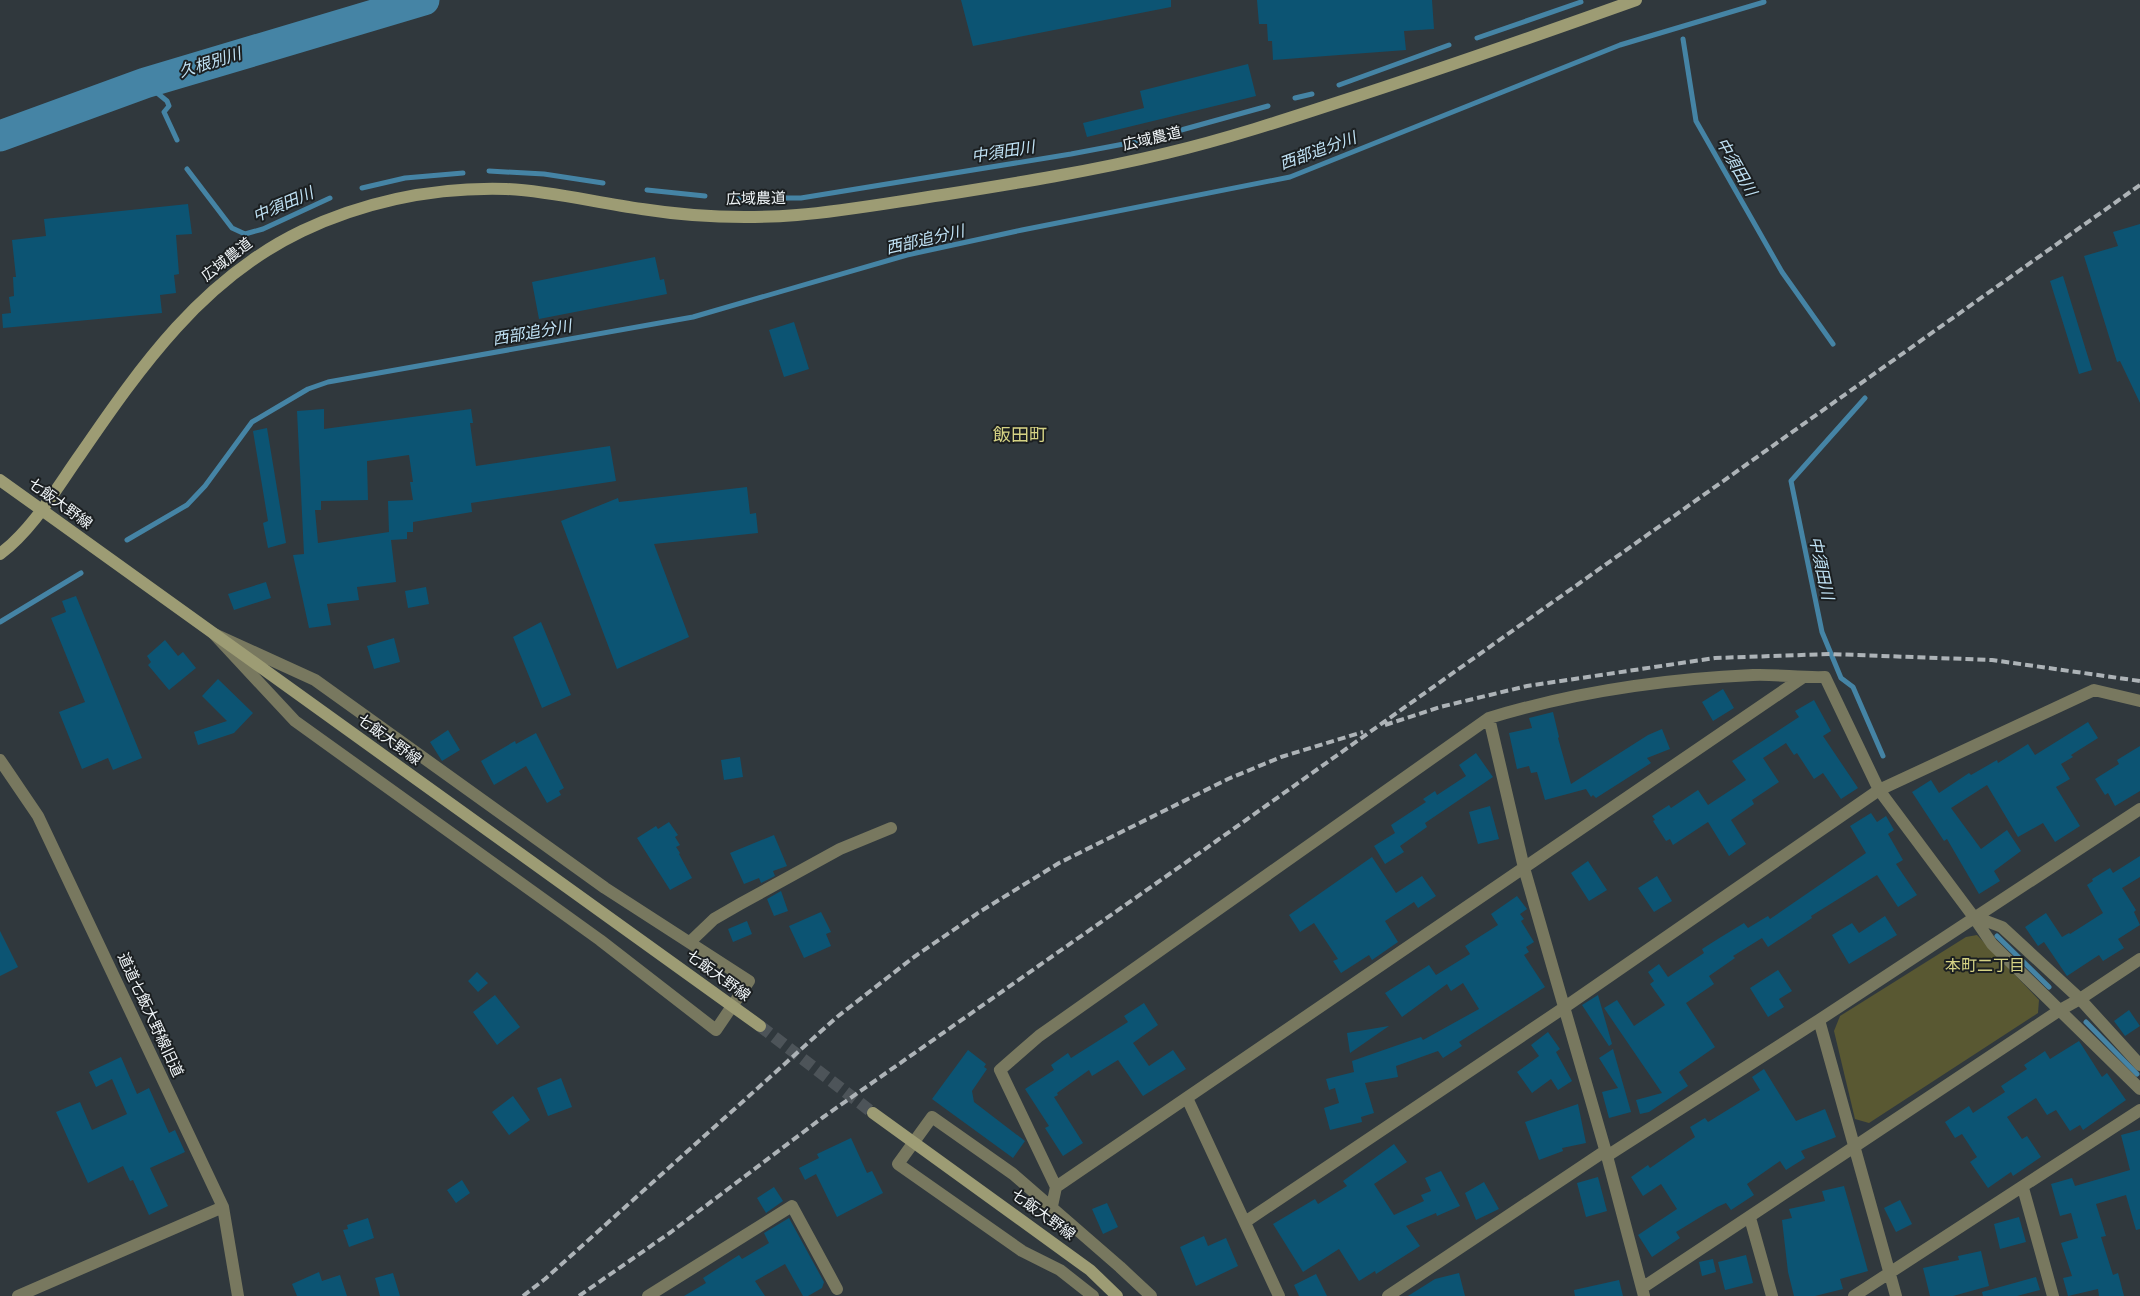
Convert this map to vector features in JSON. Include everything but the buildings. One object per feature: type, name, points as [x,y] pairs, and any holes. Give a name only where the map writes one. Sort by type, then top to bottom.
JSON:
[{"type":"street","name":"広域農道","points":[[0,554],[13,544],[40,510],[137,372],[194,307],[252,258],[302,231],[350,211],[391,200],[448,190],[508,189],[561,195],[644,210],[723,217],[795,215],[873,206],[1007,184],[1171,152],[1287,119],[1470,60],[1636,0]]},
{"type":"street","name":"七飯大野線","points":[[0,480],[760,1026]]},
{"type":"street","points":[[214,634],[315,680],[605,888],[750,981],[722,1023],[716,1030],[600,940],[295,721],[214,634]]},
{"type":"street","points":[[1052,1206],[1056,1187],[1000,1070],[1039,1036],[1489,718],[1532,705],[1685,680],[1755,675],[1802,678],[1825,676],[1879,790],[1974,916],[1992,944],[2140,1089]]},
{"type":"street","points":[[1056,1187],[1802,678]]},
{"type":"street","points":[[1245,1222],[1564,1007],[1879,790],[2094,690],[2140,701]]},
{"type":"street","points":[[1489,718],[1524,868],[1606,1154],[1643,1292],[1854,1146],[2140,959]]},
{"type":"street","name":"道道七飯大野線旧道","points":[[0,760],[38,816],[223,1207],[238,1296]]},
{"type":"street","points":[[1388,1296],[1606,1154],[1819,1020],[1974,916],[2140,809]]},
{"type":"street","points":[[691,942],[714,920],[740,904],[840,849],[892,828]]},
{"type":"street","points":[[1974,916],[2002,927],[2080,999],[2140,1065]]},
{"type":"street","points":[[1819,1020],[1896,1296]]},
{"type":"street","points":[[1187,1098],[1279,1296]]},
{"type":"street","points":[[1854,1296],[2023,1188],[2140,1110]]},
{"type":"street","name":"七飯大野線","points":[[873,1113],[1090,1270],[1116,1296]]},
{"type":"street","points":[[1093,1296],[1060,1270],[1022,1251],[898,1164],[932,1117],[1013,1174],[1052,1206],[1151,1296]]},
{"type":"street","points":[[2023,1188],[2053,1296]]},
{"type":"street","points":[[648,1296],[792,1206],[835,1294]]},
{"type":"street","points":[[18,1296],[223,1207]]},
{"type":"street","points":[[1750,1218],[1772,1296]]},
{"type":"shaded area","points":[[1977,935],[2039,1000],[2038,1013],[1869,1123],[1855,1119],[1834,1031],[1840,1016],[1966,937]]},
{"type":"waterway","name":"久根別川","points":[[0,136],[145,83],[424,0]]},
{"type":"waterway","name":"中須田川","points":[[1477,38],[1581,2]]},
{"type":"waterway","name":"西部追分川","points":[[127,540],[187,505],[205,486],[252,422],[308,389],[328,382],[693,317],[907,255],[1022,230],[1290,177],[1620,45],[1764,2]]},
{"type":"waterway","name":"中須田川","points":[[1683,39],[1696,121],[1782,272],[1833,344]]},
{"type":"waterway","name":"中須田川","points":[[1339,85],[1449,45]]},
{"type":"waterway","name":"中須田川","points":[[145,83],[167,101],[169,106],[164,112],[177,140]]},
{"type":"waterway","name":"中須田川","points":[[1295,98],[1312,94]]},
{"type":"waterway","name":"中須田川","points":[[739,198],[801,198],[1071,154],[1145,140],[1268,106]]},
{"type":"waterway","name":"中須田川","points":[[187,169],[232,228],[245,234],[263,229],[330,198]]},
{"type":"waterway","name":"中須田川","points":[[489,171],[544,174],[603,183]]},
{"type":"waterway","name":"中須田川","points":[[362,188],[405,178],[463,173]]},
{"type":"waterway","name":"中須田川","points":[[647,190],[705,196]]},
{"type":"waterway","name":"中須田川","points":[[1865,398],[1791,481],[1822,632],[1841,678],[1853,687],[1883,756]]},
{"type":"waterway","name":"西部追分川","points":[[0,622],[81,573]]},
{"type":"waterway","name":"中須田川","points":[[1997,936],[2049,987]]},
{"type":"waterway","name":"中須田川","points":[[2086,1022],[2137,1074]]},
{"type":"tunnel","points":[[760,1026],[873,1113]]},
{"type":"railway","points":[[579,1296],[671,1232],[822,1118],[1215,842],[2140,185]]},
{"type":"railway","points":[[1385,725],[1440,707],[1527,686],[1715,658],[1830,654],[1992,660],[2140,681]]},
{"type":"railway","points":[[523,1296],[545,1279],[837,1017],[914,957],[981,911],[1059,863],[1228,779],[1281,757],[1363,732]]},
{"type":"district","name":"飯田町","points":[[1020,435]]},
{"type":"district","name":"本町二丁目","points":[[1985,966]]}]
